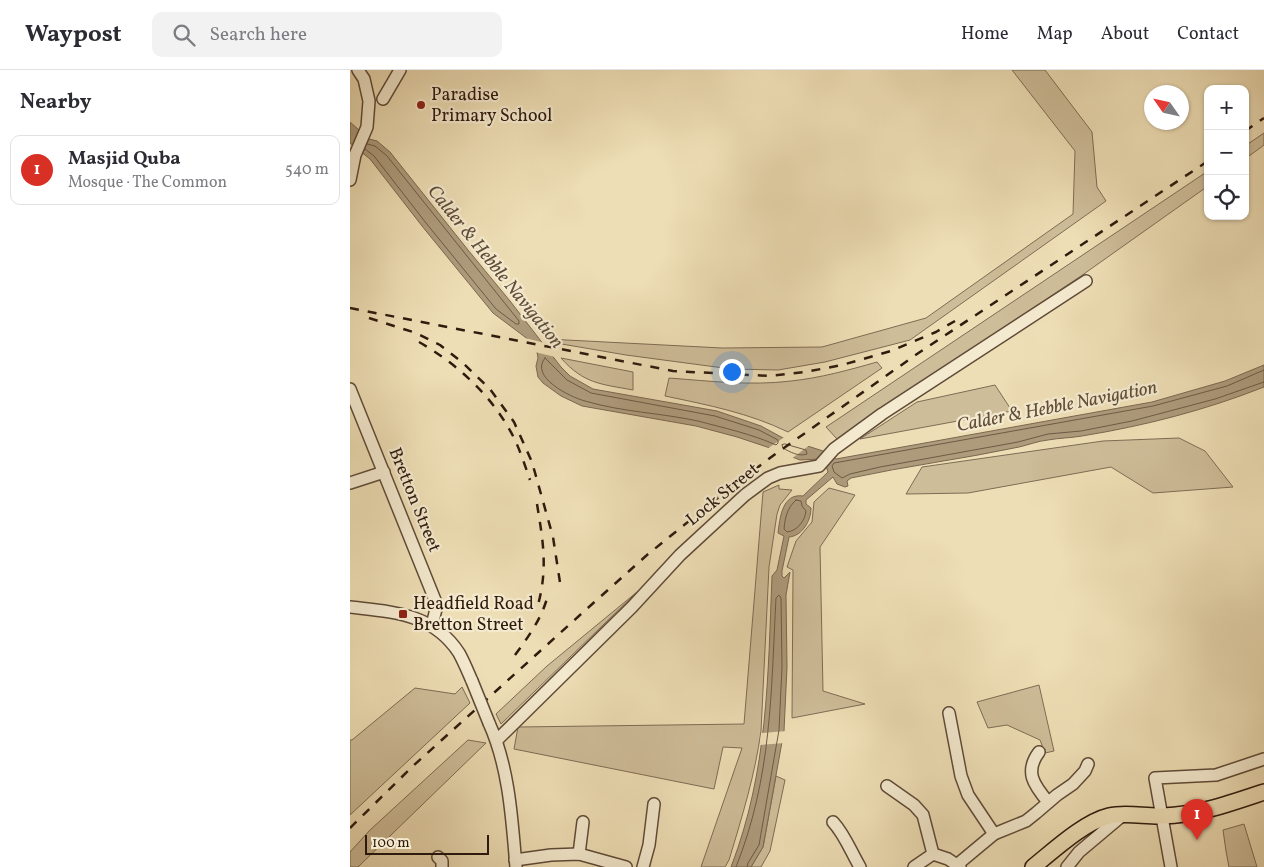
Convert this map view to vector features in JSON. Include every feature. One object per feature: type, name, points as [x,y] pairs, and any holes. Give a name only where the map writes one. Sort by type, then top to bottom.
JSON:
[{"type":"main road","points":[[1033,867],[1064,842],[1092,823],[1109,816],[1162,816],[1198,812],[1264,792]]},
{"type":"street","points":[[350,180],[355,155],[367,127],[369,101],[364,79],[358,70]]},
{"type":"street","points":[[383,99],[400,70]]},
{"type":"street","name":"Lock Street","points":[[497,740],[625,614],[680,554],[745,495],[768,478],[780,473],[819,466],[834,449],[882,414],[1086,281]]},
{"type":"street","name":"Bretton Street","points":[[350,389],[437,605],[432,625]]},
{"type":"street","points":[[350,483],[384,472]]},
{"type":"street","points":[[350,607],[396,612],[432,625],[459,654],[502,754],[513,833],[515,864],[551,855],[579,854],[626,867]]},
{"type":"street","points":[[949,713],[961,776],[968,795],[994,834]]},
{"type":"street","points":[[1039,752],[1032,769],[1033,783],[1048,802]]},
{"type":"street","points":[[1172,867],[1155,778],[1216,776],[1264,759]]},
{"type":"street","points":[[933,854],[959,866],[994,834],[1026,821],[1072,784],[1085,771],[1088,764]]},
{"type":"street","points":[[887,786],[923,815],[933,854]]},
{"type":"street","points":[[643,867],[649,845],[654,804]]},
{"type":"street","points":[[1067,867],[1079,852],[1123,815]]},
{"type":"street","points":[[579,854],[583,822]]},
{"type":"street","points":[[833,822],[840,830],[860,867]]},
{"type":"street","points":[[914,867],[933,854]]},
{"type":"shaded area","points":[[1012,70],[1045,70],[1092,132],[1097,187],[1106,201],[910,340],[825,362],[778,370],[731,369],[626,355],[550,342],[547,339],[722,348],[822,347],[926,318],[1073,214],[1075,151]]},
{"type":"shaded area","points":[[1264,133],[1264,145],[1249,156],[1249,143]]},
{"type":"shaded area","points":[[1204,174],[1204,189],[1081,276],[837,439],[826,427]]},
{"type":"shaded area","points":[[561,358],[633,372],[633,390],[594,382],[585,378],[569,367]]},
{"type":"shaded area","points":[[877,362],[882,368],[788,432],[773,425],[713,406],[665,396],[669,378],[730,383],[802,380]]},
{"type":"shaded area","points":[[995,385],[1012,411],[860,439],[917,402]]},
{"type":"shaded area","points":[[1179,438],[1205,451],[1233,487],[1153,493],[1111,467],[968,493],[906,494],[922,467],[1103,441]]},
{"type":"shaded area","points":[[779,485],[779,489],[792,490],[780,505],[777,514],[769,567],[761,731],[752,780],[729,860],[725,867],[701,867],[742,748],[723,747],[714,789],[514,749],[518,727],[744,724],[763,492]]},
{"type":"shaded area","points":[[829,488],[855,495],[820,547],[823,691],[865,704],[792,718],[793,570],[787,567],[796,541],[812,522],[814,502]]},
{"type":"shaded area","points":[[637,592],[501,724],[496,714],[547,666]]},
{"type":"shaded area","points":[[1039,685],[1054,751],[1045,753],[1040,740],[1007,725],[988,728],[977,702]]},
{"type":"shaded area","points":[[462,687],[470,703],[350,815],[350,740],[415,688],[455,694]]},
{"type":"shaded area","points":[[468,740],[486,743],[358,867],[350,867],[350,852],[370,830]]},
{"type":"shaded area","points":[[776,776],[785,780],[770,851],[761,867],[751,867],[763,847]]},
{"type":"shaded area","points":[[1244,824],[1257,867],[1229,867],[1223,830]]},
{"type":"water","points":[[350,122],[369,139],[377,141],[390,152],[561,367],[570,376],[593,389],[717,411],[761,426],[783,438],[823,451],[836,459],[1152,402],[1225,381],[1264,365],[1264,387],[1220,403],[1152,422],[851,478],[847,481],[848,486],[845,487],[837,484],[833,477],[806,500],[806,504],[811,508],[811,513],[802,531],[789,537],[782,571],[784,578],[790,572],[786,595],[787,667],[784,731],[763,847],[751,867],[731,867],[743,831],[759,759],[767,687],[772,576],[777,570],[784,536],[778,533],[781,514],[786,502],[796,496],[803,496],[828,472],[826,466],[819,459],[800,460],[737,437],[696,426],[582,406],[561,396],[543,383],[538,377],[536,366],[537,352],[529,340],[493,313],[370,159],[350,143]]},
{"type":"pier","points":[[525,338],[545,343],[555,357],[535,352]]},
{"type":"pier","points":[[786,436],[811,444],[790,460],[767,449]]},
{"type":"pier","points":[[787,731],[785,743],[760,745],[761,733]]},
{"type":"railway","points":[[1246,130],[1264,118]]},
{"type":"railway","points":[[350,828],[413,766],[580,615],[647,555],[725,492],[917,354],[1204,164]]},
{"type":"railway","points":[[350,308],[673,371],[770,376],[842,365],[891,351],[936,332],[955,321]]},
{"type":"railway","points":[[369,318],[416,333],[440,345],[463,363],[490,389],[514,422],[532,462],[553,537],[561,589]]},
{"type":"railway","points":[[419,342],[457,368],[490,401],[512,433],[530,480]]},
{"type":"railway","points":[[537,504],[543,542],[544,567],[538,605]]},
{"type":"railway","points":[[515,655],[539,619],[548,595]]},
{"type":"place","name":"Paradise Primary School","points":[[421,105]]},
{"type":"place","name":"Headfield Road Bretton Street","points":[[403,614]]},
{"type":"place","name":"Masjid Quba","points":[[1197,840]]},
{"type":"water label","name":"Calder & Hebble Navigation","points":[[495,267]]},
{"type":"water label","name":"Calder & Hebble Navigation","points":[[1057,407]]}]
